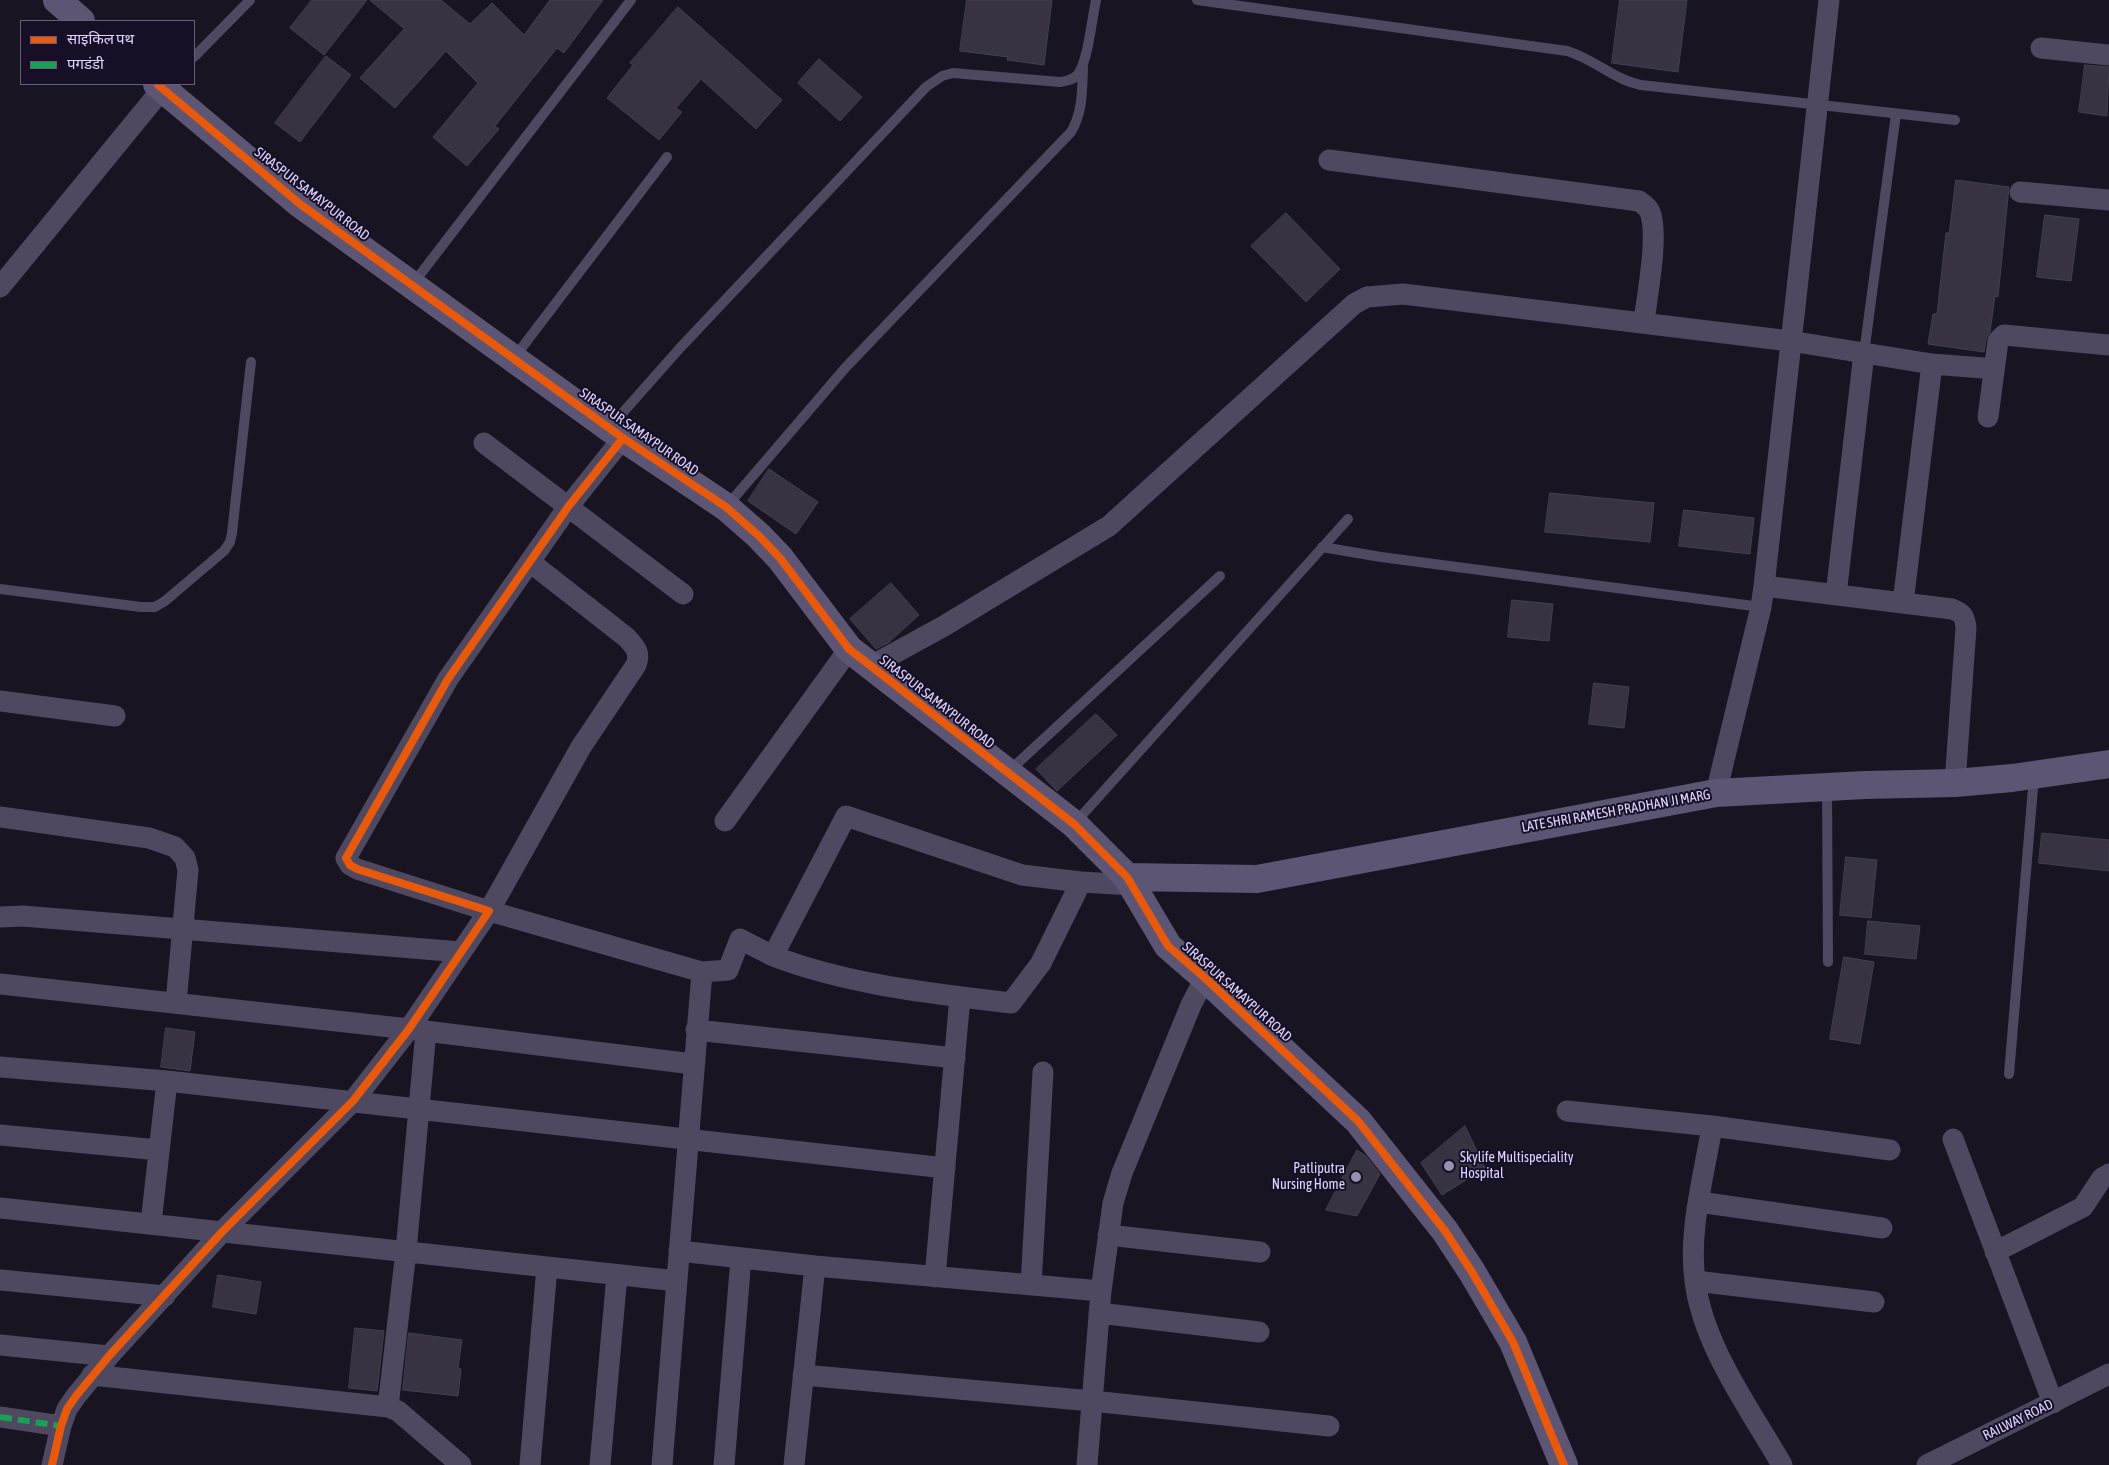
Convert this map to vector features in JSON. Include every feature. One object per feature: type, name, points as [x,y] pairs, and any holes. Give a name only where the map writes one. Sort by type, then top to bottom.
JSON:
[{"type":"street","points":[[57,0],[80,20]]},
{"type":"street","points":[[1716,793],[1762,597],[1829,0]]},
{"type":"street","points":[[2041,48],[2109,55]]},
{"type":"street","points":[[0,288],[162,85]]},
{"type":"street","name":"SIRASPUR SAMAYPUR ROAD","points":[[162,85],[300,204],[616,433],[726,507],[759,536],[780,558],[848,649],[1074,824],[1130,881],[1168,946],[1205,978],[1358,1121],[1446,1230],[1513,1342],[1564,1465]]},
{"type":"street","points":[[1329,160],[1640,201],[1650,210],[1653,223],[1644,322]]},
{"type":"street","points":[[2020,192],[2109,200]]},
{"type":"street","points":[[871,666],[944,626],[1109,526],[1354,304],[1367,297],[1402,294],[1644,322],[1790,341],[1932,364],[1983,368]]},
{"type":"street","points":[[1988,417],[1998,342],[2004,335],[2109,345]]},
{"type":"street","points":[[1836,595],[1864,352]]},
{"type":"street","points":[[1903,603],[1932,364]]},
{"type":"street","points":[[616,433],[568,507],[448,679],[346,858],[350,865],[357,869],[489,911],[702,972],[728,970],[740,939],[773,956],[804,968],[882,986],[1011,1003],[1041,962],[1081,882]]},
{"type":"street","points":[[484,443],[683,594]]},
{"type":"street","points":[[52,1465],[61,1426],[71,1402],[92,1375],[222,1232],[352,1101],[418,1030],[461,952],[489,911],[581,747],[636,666],[638,659],[637,648],[626,637],[530,562]]},
{"type":"street","points":[[1762,597],[1836,595],[1952,608],[1962,612],[1966,628],[1955,783]]},
{"type":"street","points":[[725,821],[848,649]]},
{"type":"street","points":[[0,701],[115,716]]},
{"type":"street","name":"LATE SHRI RAMESH PRADHAN JI MARG","points":[[1130,881],[1257,879],[1716,793],[1955,783],[2034,775],[2109,764]]},
{"type":"street","points":[[773,956],[846,816],[1022,875],[1081,882],[1130,881]]},
{"type":"street","points":[[0,817],[149,838],[175,847],[185,858],[188,870],[176,1003]]},
{"type":"street","points":[[0,917],[23,916],[461,952]]},
{"type":"street","points":[[662,1465],[693,1064],[702,972]]},
{"type":"street","points":[[1087,1465],[1101,1291],[1113,1203],[1122,1173],[1191,1005],[1205,978]]},
{"type":"street","points":[[0,984],[418,1030],[693,1064]]},
{"type":"street","points":[[935,1276],[960,997]]},
{"type":"street","points":[[388,1407],[406,1251],[418,1110],[418,1030]]},
{"type":"street","points":[[696,1030],[955,1058]]},
{"type":"street","points":[[0,1067],[167,1081],[945,1168]]},
{"type":"street","points":[[1031,1285],[1043,1072]]},
{"type":"street","points":[[151,1223],[167,1081]]},
{"type":"street","points":[[1567,1111],[1712,1126],[1890,1150]]},
{"type":"street","points":[[1712,1126],[1699,1202],[1694,1252],[1695,1281],[1708,1331],[1723,1363],[1782,1465]]},
{"type":"street","points":[[0,1134],[159,1150]]},
{"type":"street","points":[[1953,1139],[2053,1404]]},
{"type":"street","points":[[1995,1252],[2083,1207],[2102,1178],[2109,1174]]},
{"type":"street","points":[[1699,1202],[1882,1228]]},
{"type":"street","points":[[0,1208],[677,1281]]},
{"type":"street","points":[[1108,1235],[1260,1252]]},
{"type":"street","points":[[679,1251],[815,1266],[1101,1291]]},
{"type":"street","points":[[724,1465],[741,1258]]},
{"type":"street","points":[[794,1465],[815,1266]]},
{"type":"street","points":[[530,1465],[547,1267]]},
{"type":"street","points":[[600,1465],[617,1275]]},
{"type":"street","points":[[0,1280],[165,1296]]},
{"type":"street","points":[[1695,1281],[1874,1302]]},
{"type":"street","points":[[1099,1313],[1259,1332]]},
{"type":"street","points":[[0,1345],[109,1356]]},
{"type":"street","name":"RAILWAY ROAD","points":[[1927,1465],[2053,1404],[2109,1374]]},
{"type":"street","points":[[92,1375],[388,1407],[398,1411],[461,1465]]},
{"type":"street","points":[[803,1375],[1092,1401],[1329,1426]]},
{"type":"street","points":[[0,1417],[61,1426]]},
{"type":"lane","points":[[195,56],[250,0]]},
{"type":"lane","points":[[412,286],[631,0]]},
{"type":"lane","points":[[726,507],[846,367],[1071,132],[1076,123],[1081,102],[1083,63],[1096,0]]},
{"type":"lane","points":[[1197,0],[1567,51],[1586,57],[1632,84],[1955,120]]},
{"type":"lane","points":[[616,433],[680,348],[926,87],[942,76],[953,73],[1060,82],[1071,80],[1078,75],[1083,63]]},
{"type":"lane","points":[[1864,352],[1896,114]]},
{"type":"lane","points":[[513,359],[667,157]]},
{"type":"lane","points":[[0,589],[141,608],[155,606],[165,601],[224,551],[230,542],[232,534],[251,362]]},
{"type":"lane","points":[[1074,824],[1348,520]]},
{"type":"lane","points":[[1322,547],[1381,557],[1762,597]]},
{"type":"lane","points":[[1008,772],[1220,576]]},
{"type":"lane","points":[[2009,1074],[2034,775]]},
{"type":"lane","points":[[1827,787],[1828,962]]},
{"type":"building","points":[[312,0],[367,0],[324,55],[290,28]]},
{"type":"building","points":[[370,0],[441,0],[470,24],[492,3],[524,35],[550,0],[603,0],[564,53],[557,48],[495,126],[499,129],[467,166],[433,137],[478,83],[446,51],[395,108],[360,78],[404,29]]},
{"type":"building","points":[[967,0],[1052,0],[1044,65],[1007,60],[1008,57],[960,51]]},
{"type":"building","points":[[1620,0],[1687,0],[1678,72],[1612,63]]},
{"type":"building","points":[[678,7],[782,100],[756,129],[701,79],[676,108],[682,112],[659,140],[607,98],[633,65],[630,63]]},
{"type":"building","points":[[326,56],[351,75],[300,142],[275,123]]},
{"type":"building","points":[[819,59],[862,97],[840,121],[798,83]]},
{"type":"building","points":[[2085,65],[2109,67],[2107,116],[2079,112]]},
{"type":"building","points":[[1956,180],[2009,187],[1998,297],[1995,296],[1990,332],[1986,339],[1984,352],[1928,344],[1933,314],[1937,314],[1946,233],[1949,233]]},
{"type":"building","points":[[1286,213],[1340,269],[1306,302],[1251,246]]},
{"type":"building","points":[[2045,215],[2079,219],[2071,281],[2037,277]]},
{"type":"building","points":[[769,469],[818,502],[796,534],[748,501]]},
{"type":"building","points":[[1550,493],[1654,503],[1650,542],[1545,532]]},
{"type":"building","points":[[1684,510],[1754,518],[1750,554],[1679,546]]},
{"type":"building","points":[[891,583],[919,615],[888,643],[876,649],[850,619]]},
{"type":"building","points":[[1512,600],[1553,604],[1549,641],[1508,637]]},
{"type":"building","points":[[1594,683],[1629,687],[1624,728],[1589,724]]},
{"type":"building","points":[[1096,714],[1117,735],[1057,791],[1036,769]]},
{"type":"building","points":[[2042,833],[2109,840],[2109,871],[2039,863]]},
{"type":"building","points":[[1846,857],[1877,860],[1871,918],[1840,915]]},
{"type":"building","points":[[1868,921],[1920,926],[1916,959],[1865,954]]},
{"type":"building","points":[[1844,957],[1874,962],[1860,1044],[1830,1039]]},
{"type":"building","points":[[166,1028],[195,1032],[190,1071],[161,1067]]},
{"type":"building","points":[[1465,1126],[1485,1168],[1442,1195],[1421,1163]]},
{"type":"building","points":[[1357,1150],[1366,1156],[1380,1174],[1357,1216],[1326,1210]]},
{"type":"building","points":[[218,1275],[261,1282],[256,1314],[213,1307]]},
{"type":"building","points":[[355,1328],[384,1331],[377,1391],[349,1388]]},
{"type":"building","points":[[409,1333],[462,1340],[458,1368],[461,1369],[458,1396],[403,1390]]},
{"type":"marked path","points":[[0,1417],[61,1426]]},
{"type":"cycle path","points":[[158,85],[300,204],[623,438],[726,507],[759,536],[780,558],[849,649],[1074,824],[1127,877],[1168,946],[1205,978],[1358,1121],[1445,1231],[1472,1272],[1513,1342],[1564,1465]]},
{"type":"cycle path","points":[[52,1465],[61,1426],[67,1409],[76,1396],[109,1356],[222,1232],[353,1101],[409,1029],[489,911],[357,869],[350,865],[346,858],[448,679],[568,507],[623,438]]},
{"type":"place","name":"Skylife Multispeciality Hospital","points":[[1449,1166]]},
{"type":"place","name":"Patliputra Nursing Home","points":[[1356,1177]]}]
